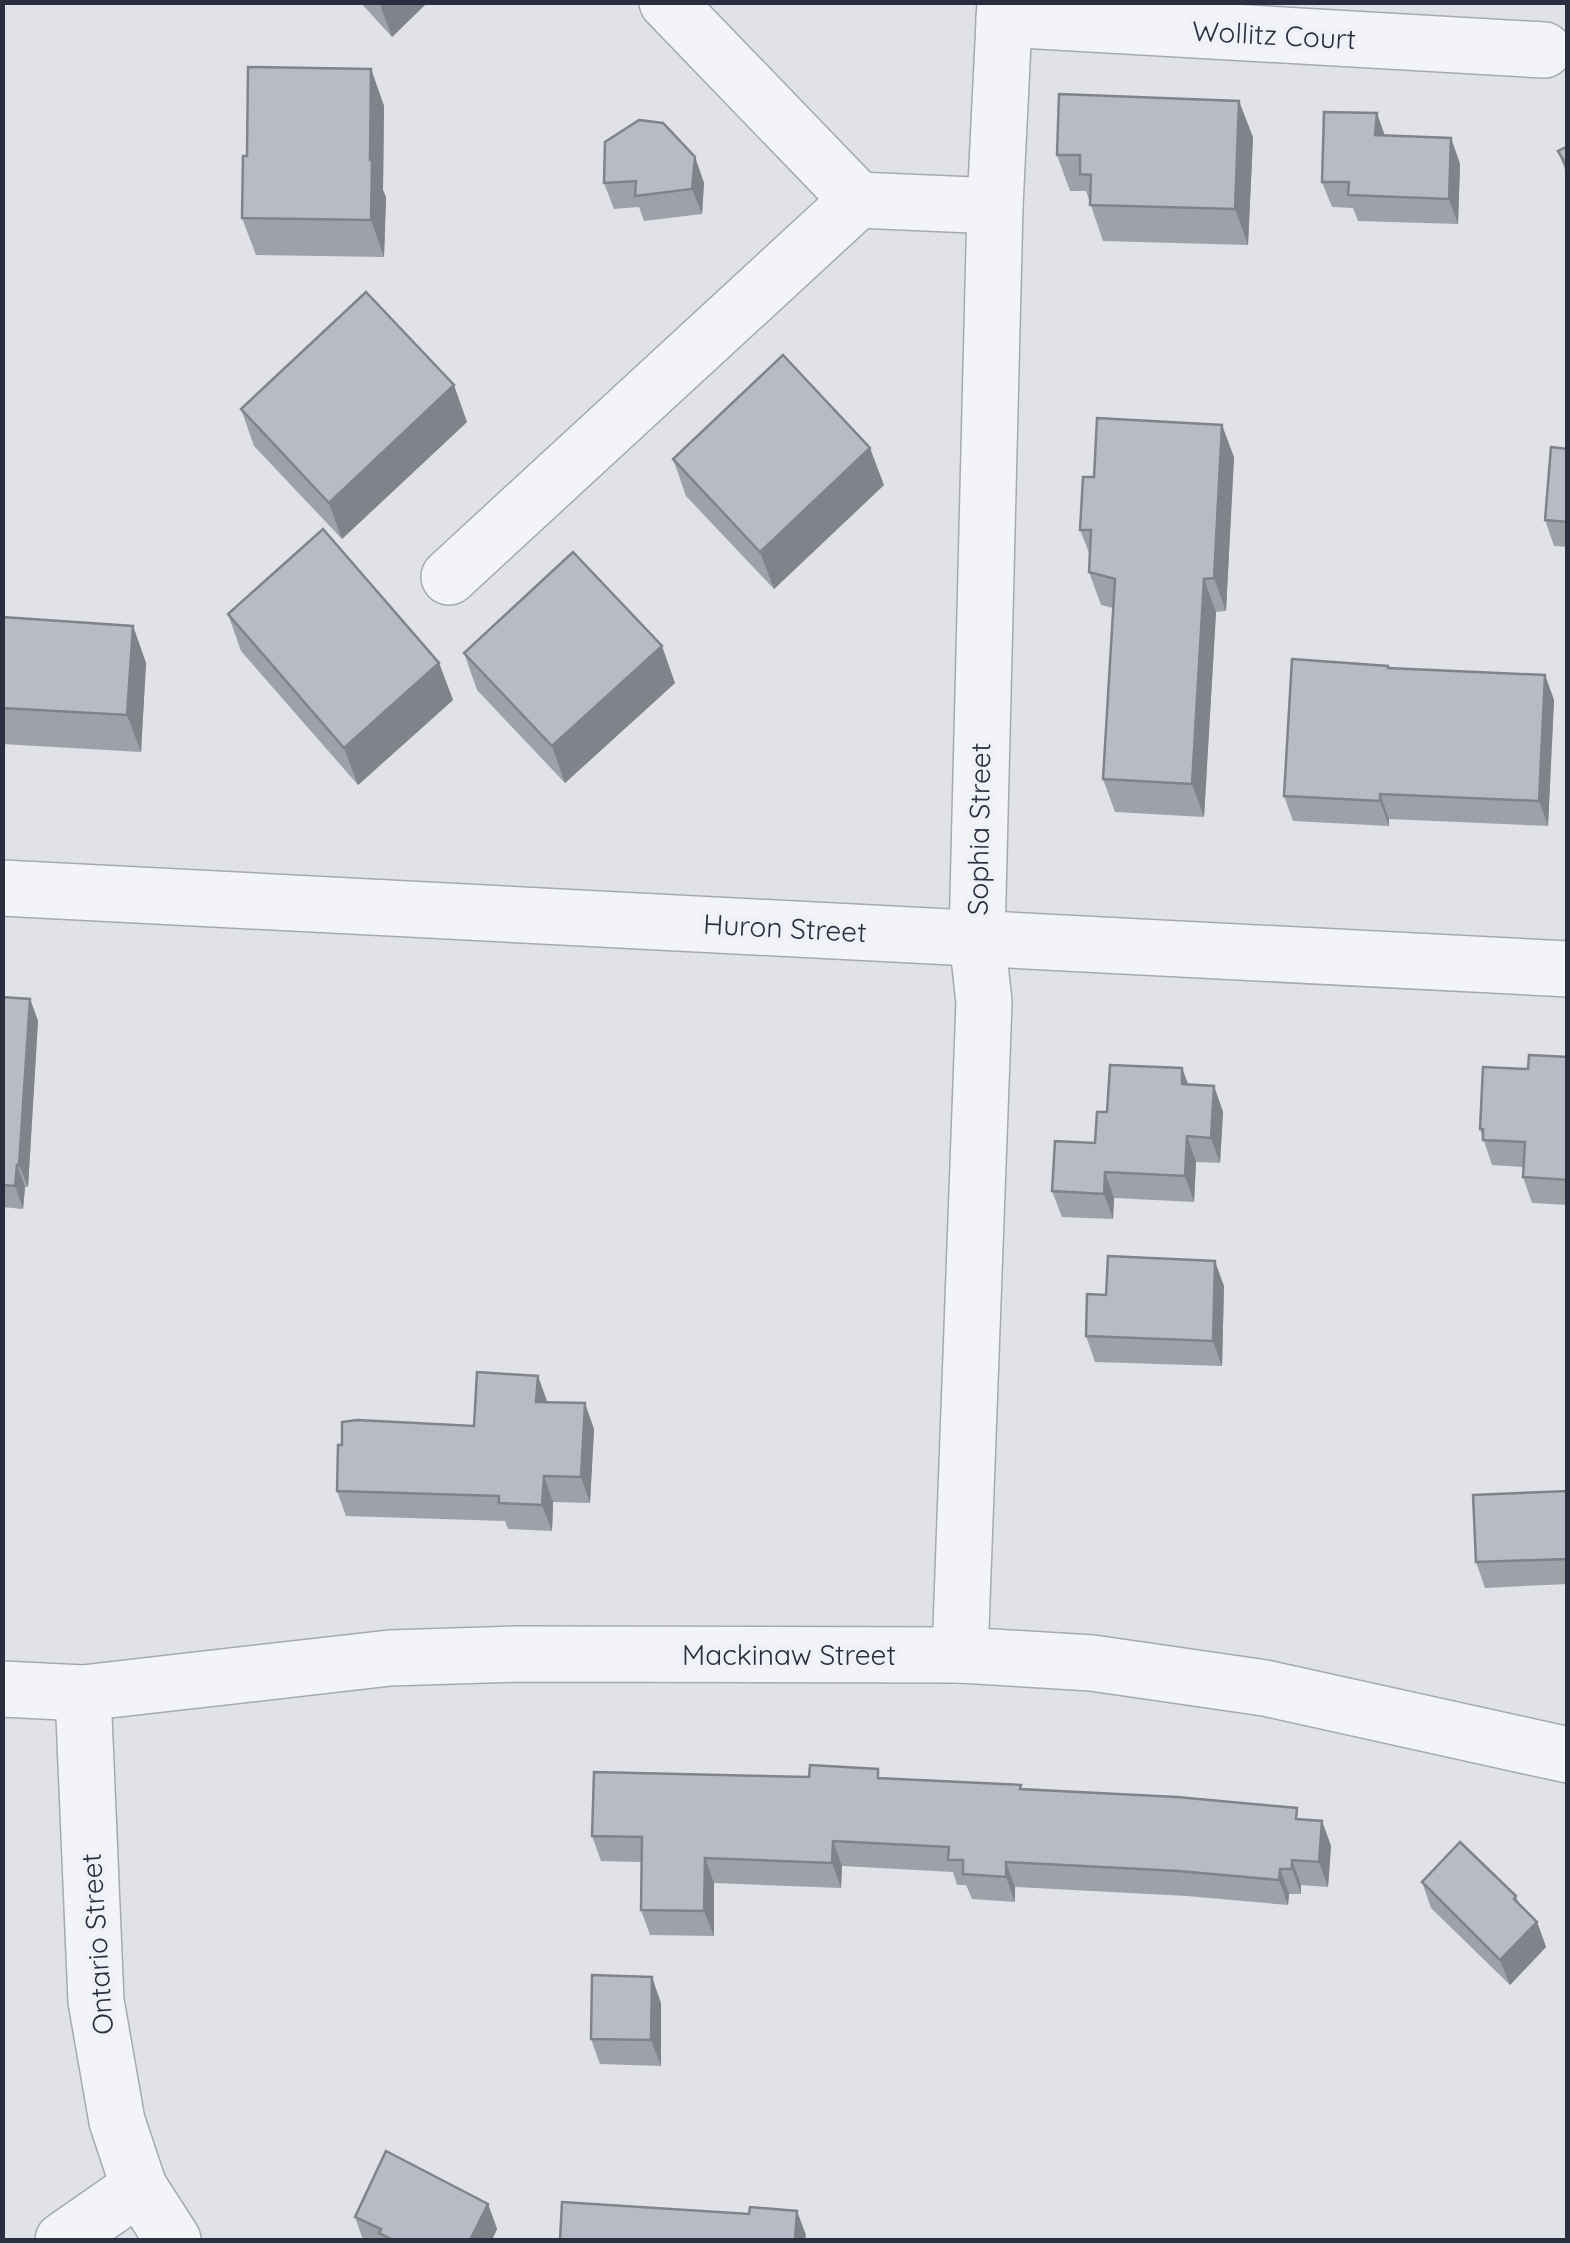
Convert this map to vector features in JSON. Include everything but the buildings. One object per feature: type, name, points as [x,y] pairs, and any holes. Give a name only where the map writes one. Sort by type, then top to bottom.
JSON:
[{"type":"street","points":[[667,2],[858,200],[994,206]]},
{"type":"street","name":"Wollitz Court","points":[[1005,11],[1544,50]]},
{"type":"street","name":"Sophia Street","points":[[960,1655],[984,1002],[977,938],[994,206],[1005,11]]},
{"type":"street","points":[[448,578],[858,200]]},
{"type":"street","name":"Huron Street","points":[[2,888],[1568,969]]},
{"type":"street","name":"Mackinaw Street","points":[[2,1688],[83,1693],[390,1658],[518,1654],[960,1655],[1092,1663],[1265,1688],[1568,1755]]},
{"type":"street","name":"Ontario Street","points":[[83,1693],[96,2002],[117,2121],[139,2188],[173,2240]]},
{"type":"street","points":[[63,2240],[139,2188]]}]
